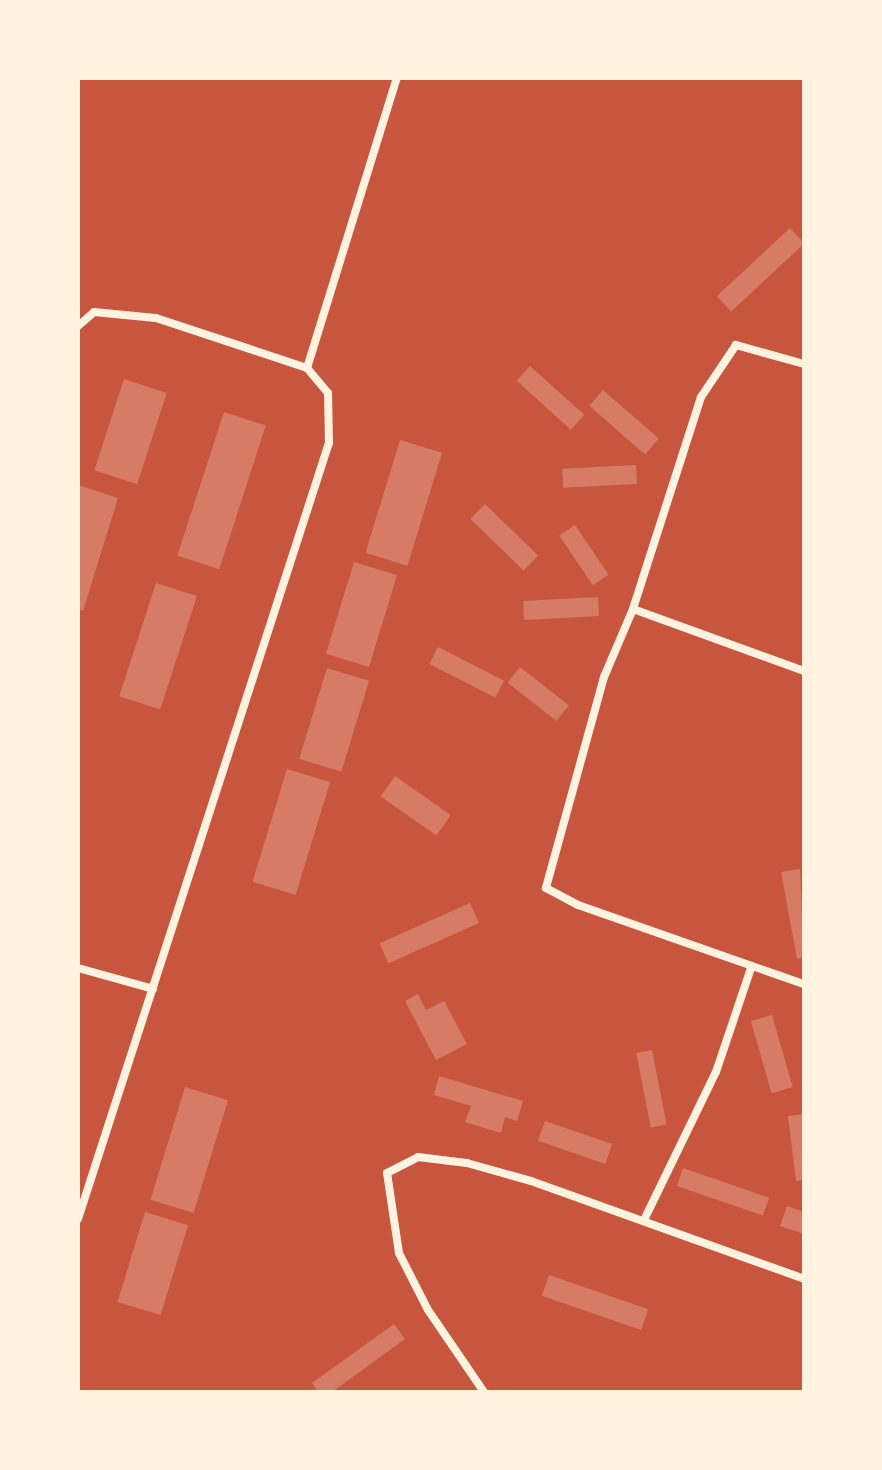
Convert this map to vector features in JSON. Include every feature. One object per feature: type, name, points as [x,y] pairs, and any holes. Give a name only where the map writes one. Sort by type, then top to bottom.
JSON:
[{"type":"street","points":[[307,368],[397,78]]},
{"type":"street","points":[[78,326],[94,312],[156,318],[307,368],[328,393],[329,443],[78,1219]]},
{"type":"street","points":[[804,364],[736,345],[714,372],[701,397],[633,609],[604,677],[546,888],[751,968],[804,984]]},
{"type":"street","points":[[633,609],[804,671]]},
{"type":"street","points":[[78,968],[153,989]]},
{"type":"street","points":[[645,1218],[716,1072],[751,968]]},
{"type":"street","points":[[484,1392],[428,1310],[399,1253],[387,1173],[418,1157],[467,1163],[645,1218],[804,1279]]},
{"type":"building","points":[[790,228],[804,244],[731,312],[717,296]]},
{"type":"building","points":[[530,366],[584,415],[571,430],[517,381]]},
{"type":"building","points":[[124,379],[167,393],[137,484],[94,470]]},
{"type":"building","points":[[603,390],[659,439],[645,454],[589,406]]},
{"type":"building","points":[[224,412],[266,426],[219,569],[177,556]]},
{"type":"building","points":[[400,440],[442,453],[408,566],[366,553]]},
{"type":"building","points":[[636,465],[637,484],[563,488],[562,469]]},
{"type":"building","points":[[78,485],[118,498],[83,611],[78,609]]},
{"type":"building","points":[[485,504],[538,555],[524,571],[470,519]]},
{"type":"building","points":[[575,525],[609,575],[593,585],[559,536]]},
{"type":"building","points":[[354,562],[397,575],[369,667],[326,654]]},
{"type":"building","points":[[156,583],[197,596],[160,709],[119,696]]},
{"type":"building","points":[[598,597],[599,616],[524,620],[523,601]]},
{"type":"building","points":[[438,647],[504,681],[495,698],[429,664]]},
{"type":"building","points":[[520,667],[569,705],[557,721],[508,683]]},
{"type":"building","points":[[327,668],[369,681],[341,772],[299,759]]},
{"type":"building","points":[[287,769],[330,782],[296,895],[253,882]]},
{"type":"building","points":[[395,776],[451,815],[436,835],[381,796]]},
{"type":"building","points":[[800,869],[804,957],[797,959],[781,872]]},
{"type":"building","points":[[470,903],[479,923],[389,963],[380,943]]},
{"type":"building","points":[[418,994],[426,1010],[444,1001],[467,1044],[436,1060],[405,1001]]},
{"type":"building","points":[[772,1015],[793,1087],[772,1093],[751,1021]]},
{"type":"building","points":[[652,1050],[667,1125],[651,1128],[636,1053]]},
{"type":"building","points":[[439,1076],[523,1101],[517,1121],[505,1117],[501,1133],[465,1122],[471,1106],[434,1095]]},
{"type":"building","points":[[185,1087],[228,1100],[194,1213],[151,1200]]},
{"type":"building","points":[[804,1114],[804,1180],[796,1181],[788,1116]]},
{"type":"building","points":[[545,1121],[612,1144],[605,1164],[538,1141]]},
{"type":"building","points":[[683,1168],[769,1198],[763,1216],[677,1186]]},
{"type":"building","points":[[787,1206],[804,1212],[804,1234],[780,1226]]},
{"type":"building","points":[[145,1212],[188,1225],[161,1315],[118,1302]]},
{"type":"building","points":[[549,1275],[648,1309],[641,1330],[542,1296]]},
{"type":"building","points":[[394,1324],[405,1339],[332,1392],[318,1392],[312,1383]]}]
